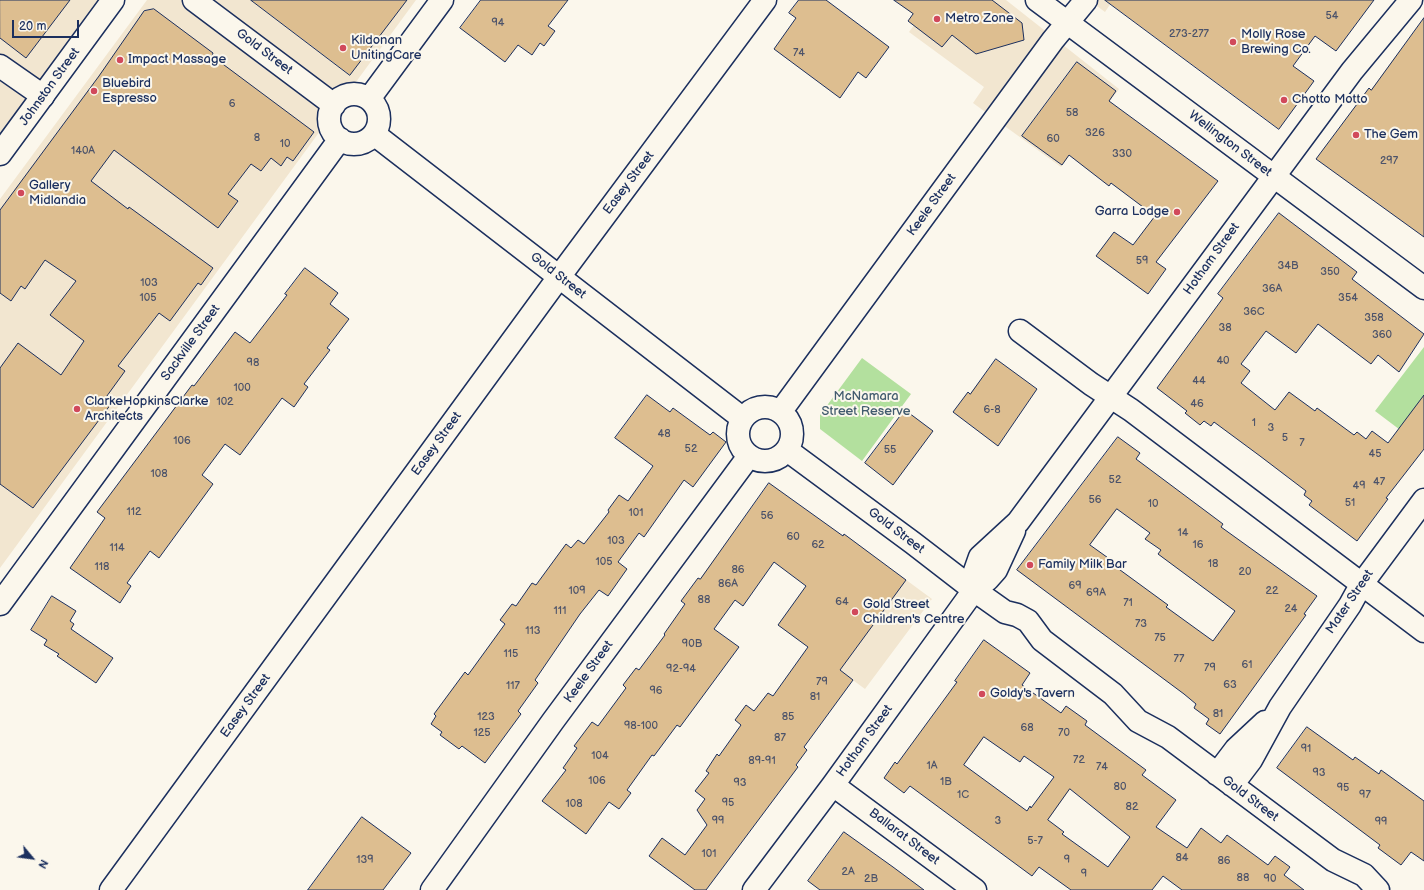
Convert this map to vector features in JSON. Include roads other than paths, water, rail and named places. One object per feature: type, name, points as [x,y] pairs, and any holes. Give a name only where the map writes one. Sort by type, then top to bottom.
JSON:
[{"type":"street","name":"Johnston Street","points":[[0,154],[113,0]]},
{"type":"street","name":"Gold Street","points":[[194,0],[334,105]]},
{"type":"street","points":[[369,99],[442,0]]},
{"type":"street","name":"Easey Street","points":[[111,890],[559,277],[765,0]]},
{"type":"street","name":"Wellington Street","points":[[1037,0],[1072,9],[1424,288]]},
{"type":"street","name":"Hotham Street","points":[[754,890],[833,785],[974,590],[988,579],[996,570],[1018,522],[1277,171],[1352,71],[1411,0]]},
{"type":"street","name":"Keele Street","points":[[781,411],[1072,9]]},
{"type":"street","points":[[0,66],[43,96]]},
{"type":"street","points":[[355,94],[369,99],[375,104],[379,119],[374,134],[369,139],[354,144],[346,143],[340,139],[330,127],[330,112],[334,105],[343,97],[355,94]]},
{"type":"street","name":"Gold Street","points":[[374,134],[742,418]]},
{"type":"street","name":"Sackville Street","points":[[0,604],[340,139]]},
{"type":"street","name":"Wellington Street","points":[[1277,171],[1424,269]]},
{"type":"street","points":[[1020,331],[1199,460],[1361,585],[1424,631]]},
{"type":"street","points":[[764,406],[773,407],[781,411],[787,417],[792,429],[791,442],[787,450],[781,456],[769,460],[757,460],[749,456],[739,442],[738,434],[742,418],[756,408],[764,406]]},
{"type":"street","name":"Gold Street","points":[[787,450],[1005,612],[1010,623],[1018,632],[1042,640],[1113,694],[1138,721],[1168,736],[1224,780],[1333,860],[1364,875],[1378,890]]},
{"type":"street","name":"Keele Street","points":[[432,890],[749,456]]},
{"type":"street","name":"Mater Street","points":[[1224,780],[1251,760],[1280,707],[1361,585],[1424,500]]},
{"type":"street","name":"Ballarat Street","points":[[833,785],[974,890]]},
{"type":"street","name":"Gold Street","points":[[1333,860],[1344,875],[1364,890]]},
{"type":"place","name":"Metro Zone","points":[[937,19]]},
{"type":"place","name":"Molly Rose Brewing Co.","points":[[1233,42]]},
{"type":"place","name":"Kildonan UnitingCare","points":[[343,48]]},
{"type":"place","name":"Impact Massage","points":[[120,60]]},
{"type":"place","name":"Bluebird Espresso","points":[[94,91]]},
{"type":"place","name":"Chotto Motto","points":[[1284,100]]},
{"type":"place","name":"The Gem","points":[[1356,135]]},
{"type":"place","name":"Gallery Midlandia","points":[[21,193]]},
{"type":"place","name":"Garra Lodge","points":[[1177,212]]},
{"type":"place","name":"ClarkeHopkinsClarke Architects","points":[[77,409]]},
{"type":"place","name":"Family Milk Bar","points":[[1030,565]]},
{"type":"place","name":"Gold Street Children's Centre","points":[[855,612]]},
{"type":"place","name":"Goldy's Tavern","points":[[982,694]]},
{"type":"park label","name":"McNamara Street Reserve","points":[[866,404]]}]
